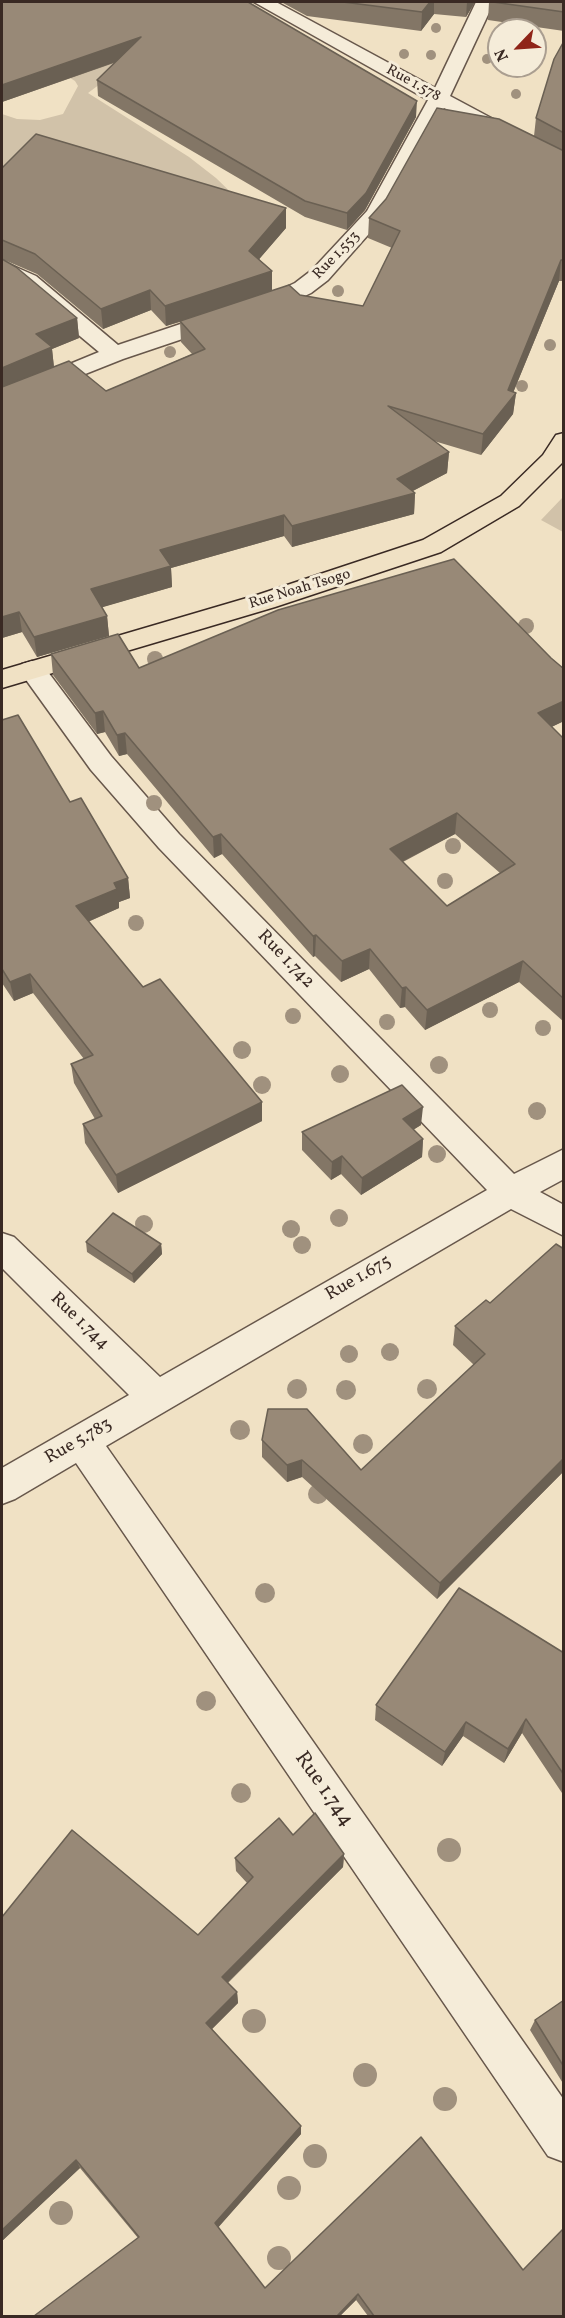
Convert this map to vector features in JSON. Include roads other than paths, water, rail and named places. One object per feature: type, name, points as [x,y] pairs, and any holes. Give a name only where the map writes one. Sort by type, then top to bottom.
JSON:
[{"type":"main road","name":"Rue Noah Tsogo","points":[[2,679],[277,598],[432,546],[510,501],[553,459],[564,440]]},
{"type":"street","name":"Rue 1.578","points":[[263,2],[564,166]]},
{"type":"street","name":"Rue 1.553","points":[[2,400],[115,354],[284,297],[303,288],[320,275],[376,214],[439,99],[485,2]]},
{"type":"street","points":[[2,267],[28,281],[115,354]]},
{"type":"street","name":"Rue 1.742","points":[[32,670],[101,763],[169,841],[510,1192],[564,1222]]},
{"type":"street","name":"Rue 1.675","points":[[156,1397],[564,1162]]},
{"type":"street","name":"Rue 1.744","points":[[2,1247],[156,1397]]},
{"type":"street","name":"Rue 5.783","points":[[2,1486],[156,1397]]},
{"type":"street","name":"Rue 1.744","points":[[82,1441],[564,2140]]}]
